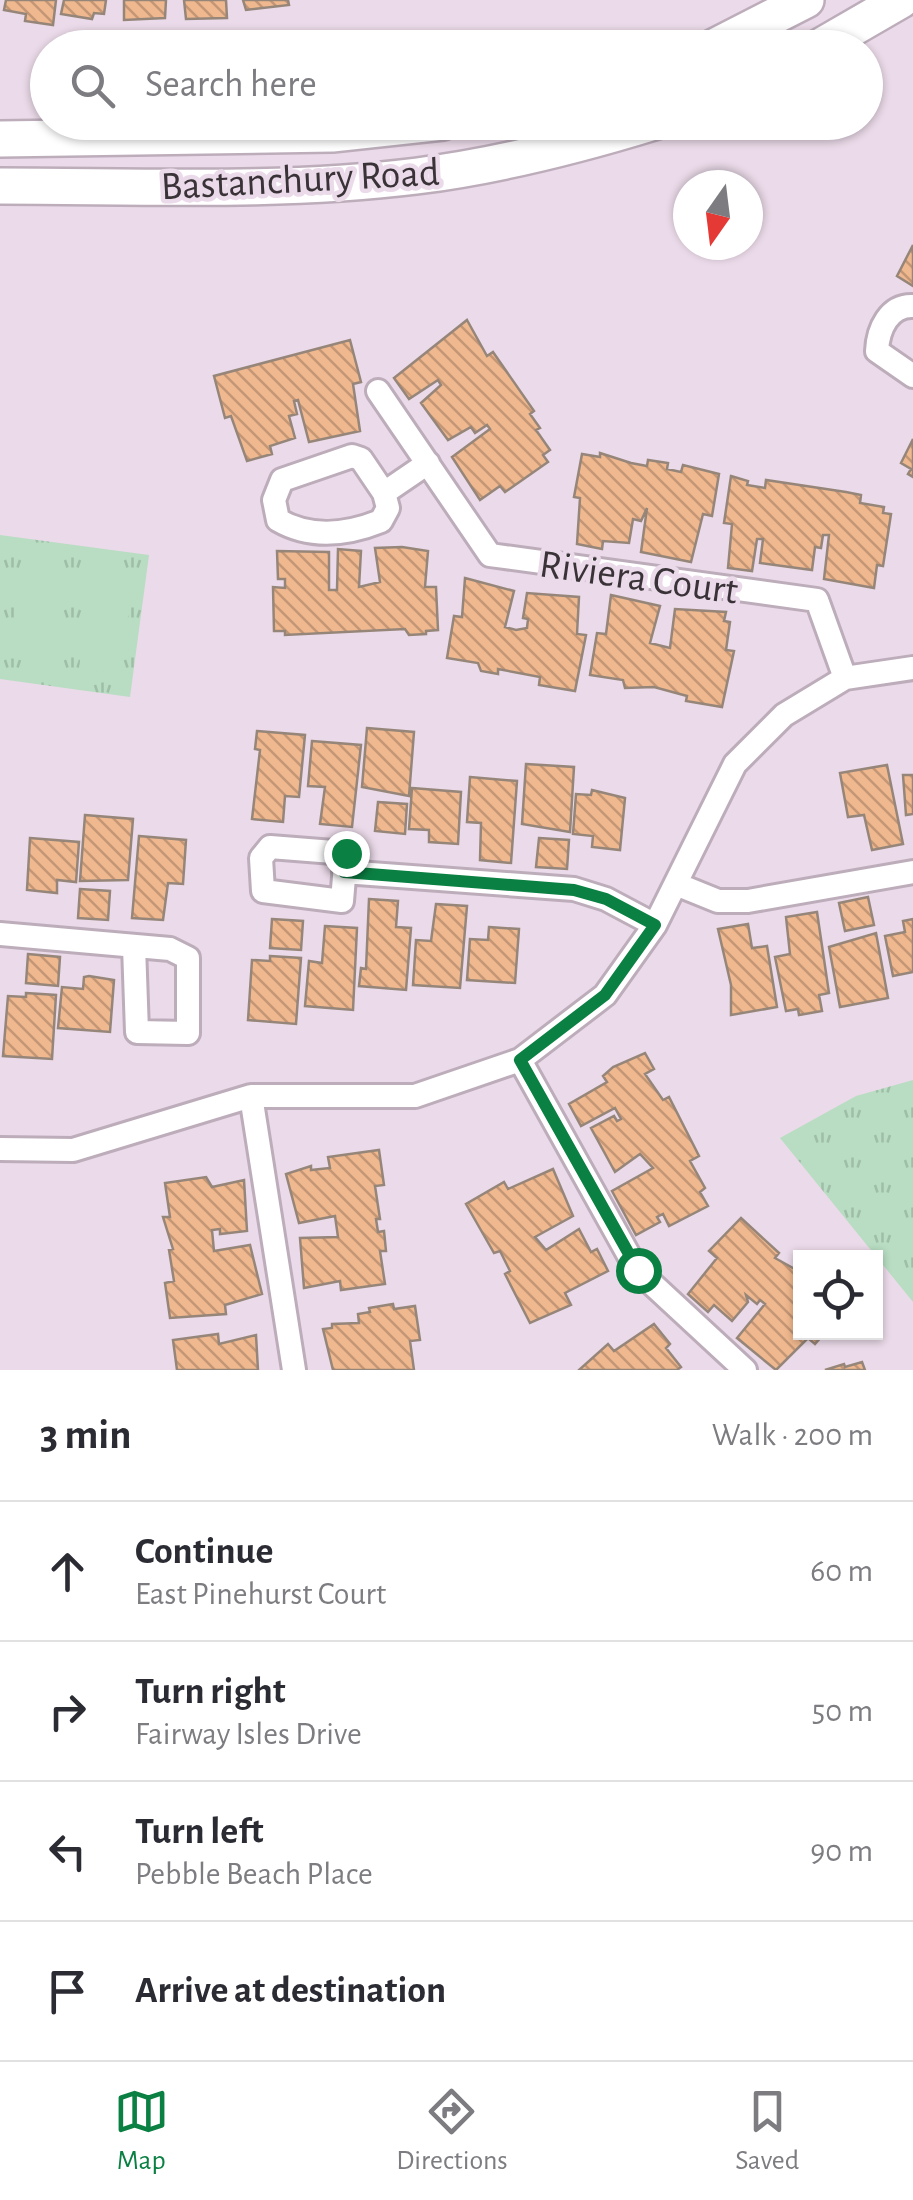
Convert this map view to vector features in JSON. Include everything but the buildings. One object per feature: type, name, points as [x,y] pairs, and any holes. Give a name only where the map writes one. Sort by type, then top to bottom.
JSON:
[{"type":"main road","points":[[747,30],[806,0]]},
{"type":"main road","points":[[849,30],[901,0]]},
{"type":"main road","name":"Bastanchury Road","points":[[0,139],[30,139]]},
{"type":"main road","name":"Bastanchury Road","points":[[0,186],[245,186],[402,178],[496,163],[585,140]]},
{"type":"street","points":[[913,306],[896,309],[888,317],[878,351],[913,376]]},
{"type":"street","name":"Riviera Court","points":[[378,391],[490,556],[818,600],[845,678]]},
{"type":"street","points":[[352,456],[361,459],[384,493],[388,508],[380,521],[344,532],[296,530],[278,520],[274,500],[282,480],[352,456]]},
{"type":"street","points":[[384,493],[428,463]]},
{"type":"street","points":[[0,1148],[72,1150],[251,1096],[415,1096],[520,1060],[605,995],[655,925],[734,764],[784,714],[845,678],[913,668]]},
{"type":"street","points":[[344,872],[574,890],[606,899],[655,925]]},
{"type":"street","points":[[676,884],[718,901],[748,901],[913,872]]},
{"type":"street","points":[[0,934],[134,946]]},
{"type":"street","points":[[520,1060],[638,1270],[746,1370]]},
{"type":"street","points":[[251,1096],[294,1370]]},
{"type":"green space","points":[[0,535],[149,555],[130,697],[0,679]]},
{"type":"green space","points":[[20,569],[61,574],[50,664],[9,658]]},
{"type":"green space","points":[[90,579],[132,584],[121,674],[79,669]]},
{"type":"green space","points":[[913,1080],[913,1302],[883,1265],[883,1250],[871,1250],[780,1138],[856,1096]]},
{"type":"route","points":[[346,853],[344,872],[574,890],[606,899],[655,925],[605,995],[520,1060],[638,1270]]}]
